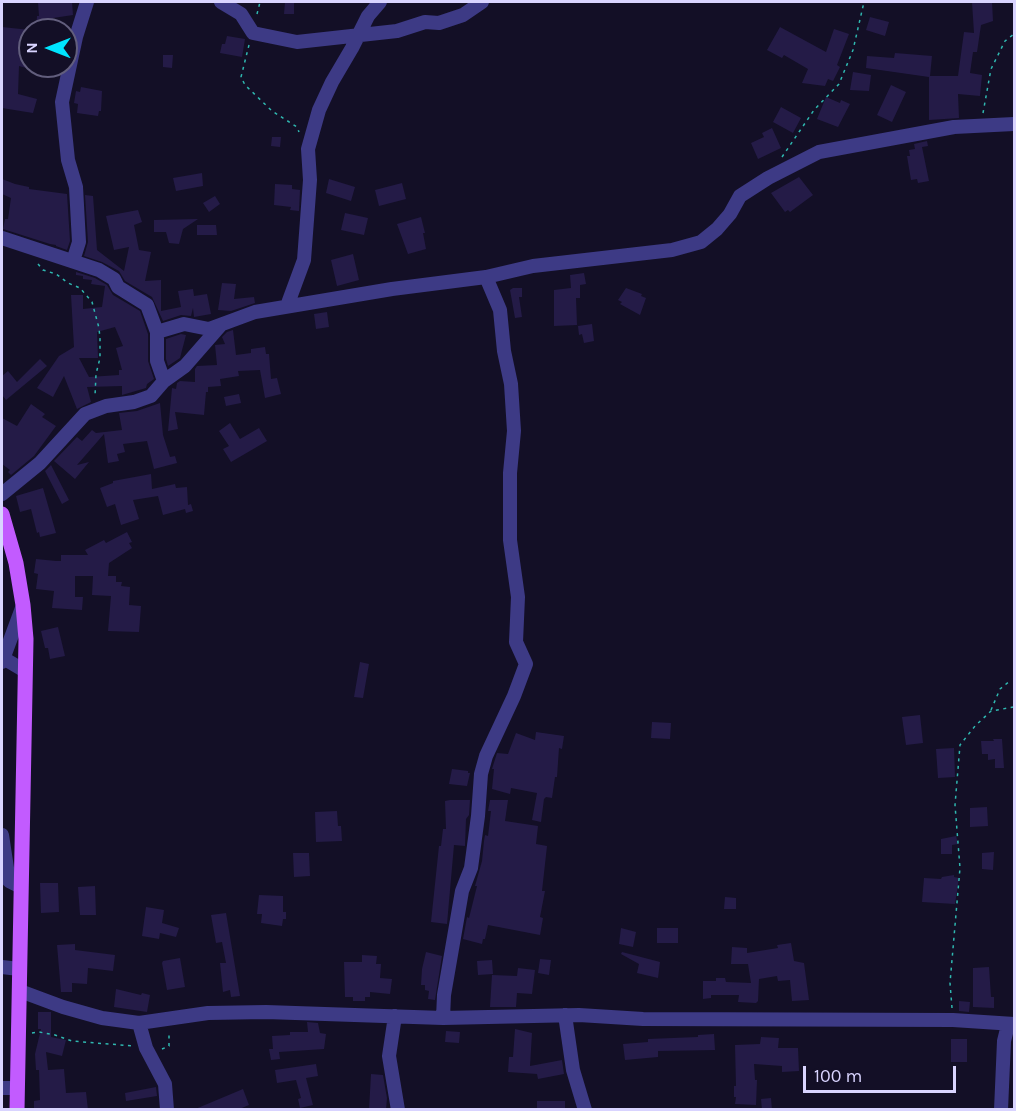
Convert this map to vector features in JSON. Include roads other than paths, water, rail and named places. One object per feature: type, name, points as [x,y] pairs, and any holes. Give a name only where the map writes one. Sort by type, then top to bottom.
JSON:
[{"type":"main road","points":[[2,514],[16,563],[24,605],[19,1036],[9,1088],[17,1110]]},
{"type":"street","points":[[73,261],[79,242],[76,187],[68,159],[62,102],[76,37],[87,2]]},
{"type":"street","points":[[221,2],[241,14],[253,33],[297,42],[397,31],[425,22],[439,23],[464,15],[482,2]]},
{"type":"street","points":[[287,306],[304,260],[310,180],[308,149],[320,110],[332,82],[368,16],[380,2]]},
{"type":"street","points":[[157,332],[184,324],[209,329],[255,312],[392,289],[486,277],[533,266],[672,250],[701,242],[730,214],[740,196],[768,178],[819,152],[932,130],[1014,124]]},
{"type":"street","points":[[2,238],[99,270],[114,279],[118,287],[147,305],[157,332],[156,360],[164,381]]},
{"type":"street","points":[[443,1018],[444,995],[462,891],[471,868],[481,774],[486,756],[514,696],[526,663],[516,642],[518,597],[510,540],[510,473],[514,431],[511,384],[504,351],[500,310],[486,277]]},
{"type":"street","points":[[2,494],[40,463],[85,414],[106,406],[134,402],[151,396],[164,381],[184,366],[222,324],[232,319]]},
{"type":"street","points":[[24,605],[2,660],[25,671]]},
{"type":"street","points":[[2,834],[9,882],[21,887]]},
{"type":"street","points":[[2,967],[19,969]]},
{"type":"street","points":[[20,991],[102,1018],[139,1023],[208,1013],[266,1012],[443,1018],[565,1015],[643,1018],[953,1020],[1011,1024],[1004,1041],[1001,1110]]},
{"type":"street","points":[[565,1015],[571,1061],[585,1110]]},
{"type":"street","points":[[395,1016],[389,1056],[398,1110]]},
{"type":"street","points":[[139,1023],[147,1048],[165,1084],[166,1110]]}]
